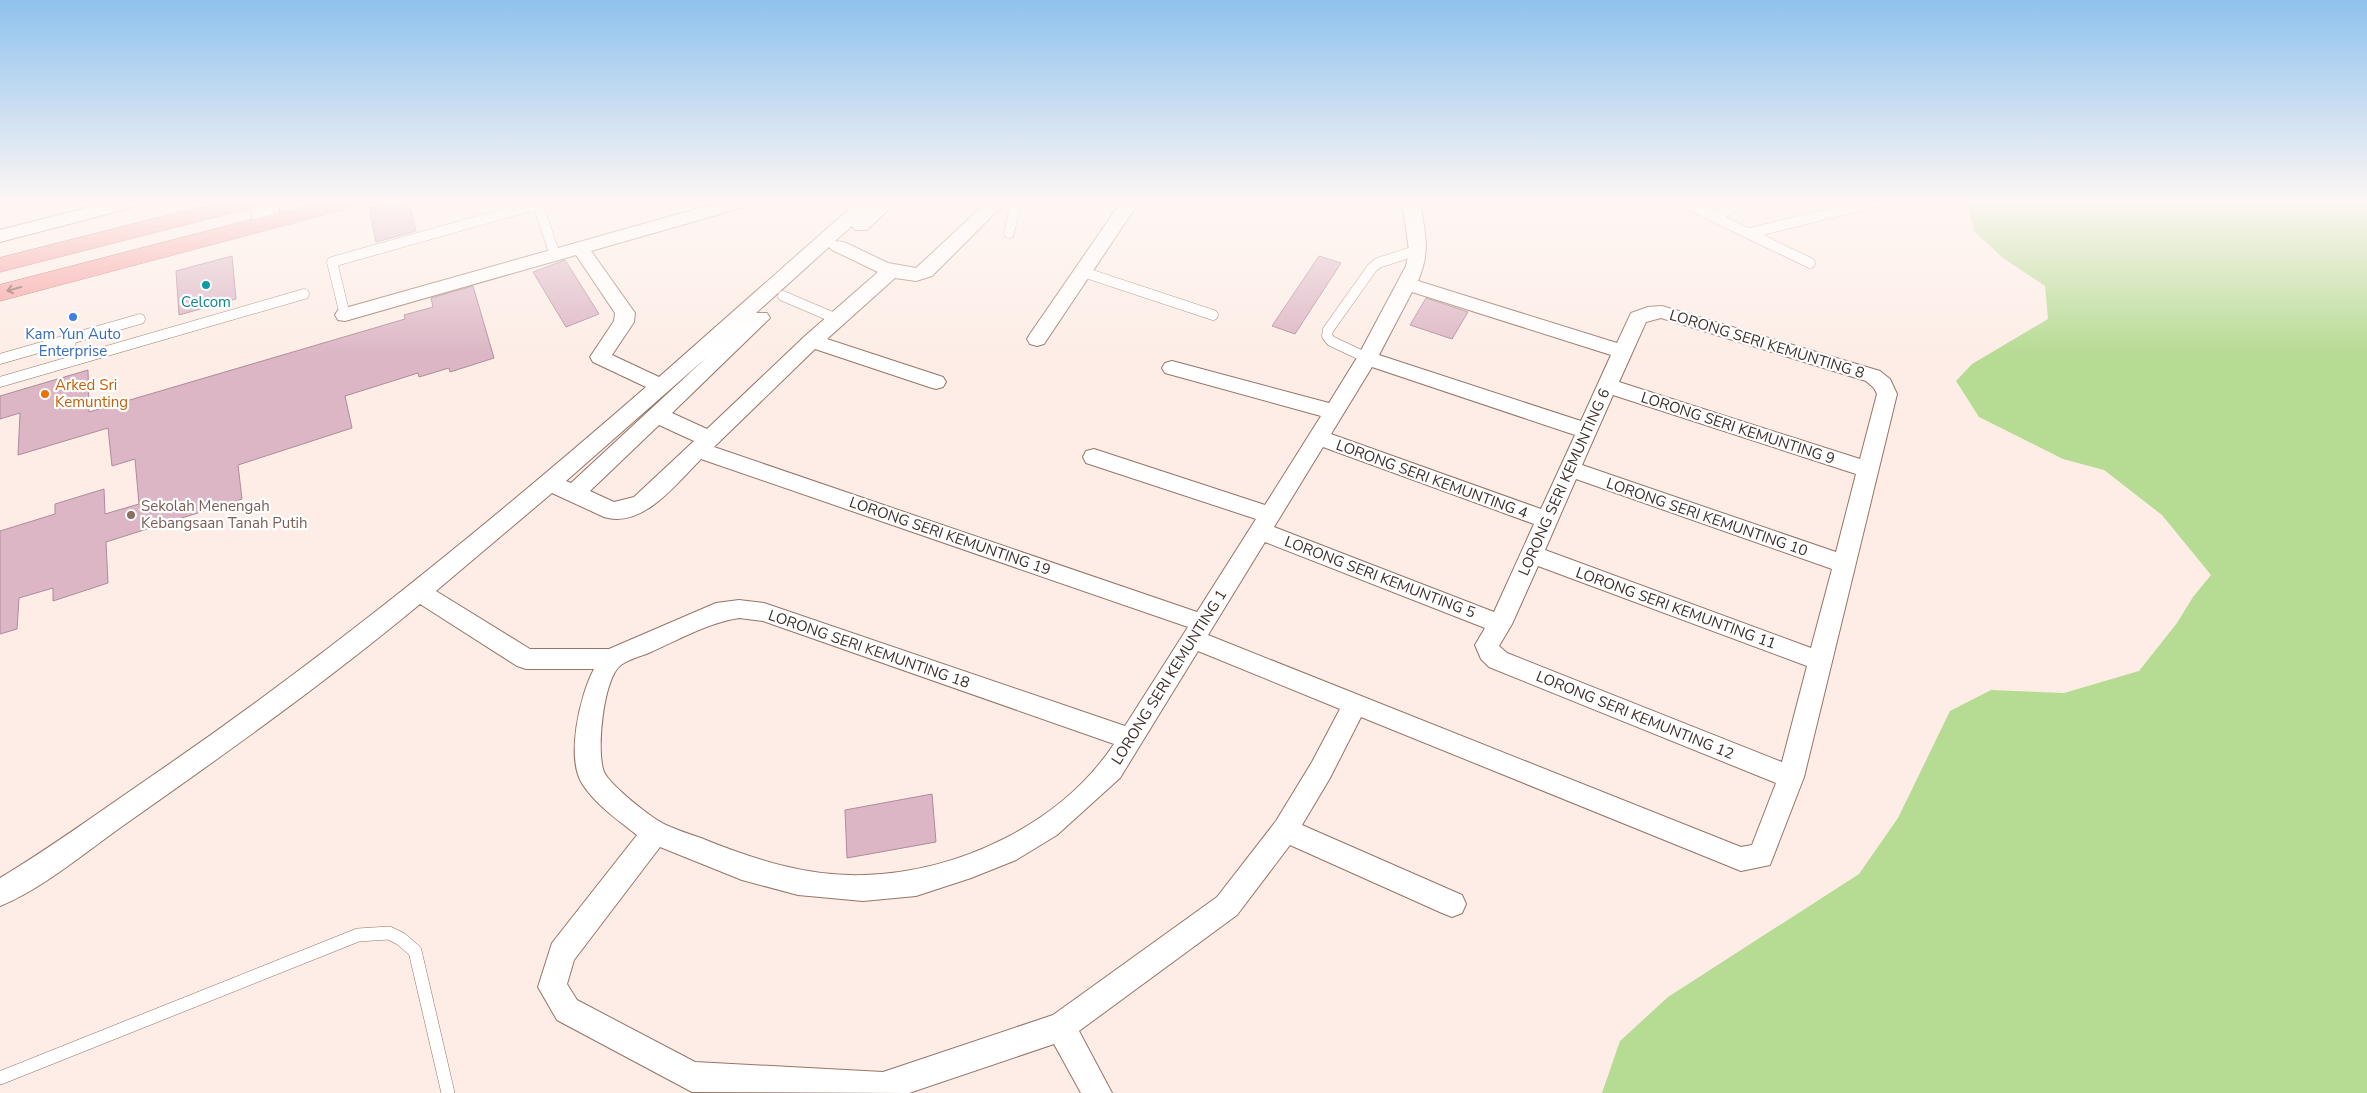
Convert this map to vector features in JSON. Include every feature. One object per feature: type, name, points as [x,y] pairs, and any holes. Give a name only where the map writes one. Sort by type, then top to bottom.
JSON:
[{"type":"highway","points":[[0,265],[46,253]]},
{"type":"highway","points":[[0,293],[131,253]]},
{"type":"street","points":[[345,315],[562,253]]},
{"type":"street","points":[[583,253],[625,313],[624,322],[600,357],[661,386]]},
{"type":"street","points":[[0,893],[30,875],[238,729],[338,656],[551,483],[811,253]]},
{"type":"street","points":[[573,494],[830,253]]},
{"type":"street","points":[[854,253],[892,270],[912,276],[925,272],[945,253]]},
{"type":"street","points":[[1037,339],[1095,253]]},
{"type":"street","name":"LORONG SERI KEMUNTING 1","points":[[612,659],[596,688],[589,721],[588,747],[592,777],[616,804],[655,833],[742,867],[798,882],[864,888],[916,883],[971,866],[1007,851],[1048,827],[1077,803],[1111,770],[1367,358],[1408,284],[1417,253]]},
{"type":"street","points":[[551,483],[612,511],[626,509],[642,503],[812,341],[892,270]]},
{"type":"street","points":[[1408,284],[1623,352]]},
{"type":"street","name":"LORONG SERI KEMUNTING 8","points":[[1638,318],[1648,313],[1662,312],[1873,376],[1884,384],[1888,394],[1868,470]]},
{"type":"street","name":"LORONG SERI KEMUNTING 6","points":[[1487,645],[1500,624],[1638,318]]},
{"type":"street","points":[[812,341],[936,382]]},
{"type":"street","points":[[1367,358],[1587,431]]},
{"type":"street","points":[[1172,368],[1334,412]]},
{"type":"street","name":"LORONG SERI KEMUNTING 9","points":[[1608,386],[1868,470]]},
{"type":"street","name":"LORONG SERI KEMUNTING 19","points":[[657,415],[703,444],[1198,631],[1354,706],[1741,858],[1761,856],[1791,777]]},
{"type":"street","name":"LORONG SERI KEMUNTING 4","points":[[1318,437],[1547,520]]},
{"type":"street","name":"LORONG SERI KEMUNTING 5","points":[[1094,457],[1265,523],[1500,624]]},
{"type":"street","name":"LORONG SERI KEMUNTING 10","points":[[1570,469],[1845,564]]},
{"type":"street","points":[[1791,777],[1868,470]]},
{"type":"street","name":"LORONG SERI KEMUNTING 11","points":[[1531,554],[1820,661]]},
{"type":"street","name":"LORONG SERI KEMUNTING 18","points":[[418,590],[526,659],[612,659],[716,612],[739,609],[764,612],[1131,739]]},
{"type":"street","name":"LORONG SERI KEMUNTING 12","points":[[1487,645],[1489,652],[1498,660],[1791,777]]},
{"type":"street","points":[[655,833],[562,953],[552,987],[567,1010],[691,1085],[884,1090],[1062,1027],[1227,906],[1285,830],[1321,770],[1354,706]]},
{"type":"street","points":[[1285,830],[1452,904]]},
{"type":"street","points":[[1062,1027],[1097,1093]]},
{"type":"lane","points":[[345,315],[332,262],[364,253]]},
{"type":"lane","points":[[1367,358],[1331,341],[1328,336],[1328,330],[1372,268],[1378,263],[1409,253]]},
{"type":"lane","points":[[1789,253],[1810,263]]},
{"type":"lane","points":[[1082,272],[1213,315]]},
{"type":"lane","points":[[0,382],[304,294]]},
{"type":"lane","points":[[783,296],[837,320]]},
{"type":"lane","points":[[0,359],[140,319]]},
{"type":"lane","points":[[69,362],[71,339]]},
{"type":"lane","points":[[0,1078],[358,935],[386,932],[401,938],[415,951],[448,1093]]},
{"type":"green space","points":[[1998,253],[2367,253],[2367,1093],[1602,1093],[1620,1041],[1668,997],[1859,874],[1898,818],[1950,711],[1991,690],[2064,693],[2139,671],[2177,623],[2193,597],[2211,575],[2162,515],[2104,470],[2063,459],[1979,417],[1956,381],[1972,364],[2048,319],[2045,286]]},
{"type":"building","name":"Celcom","points":[[232,256],[236,299],[179,315],[176,271]]},
{"type":"building","points":[[1319,256],[1341,263],[1295,334],[1272,326]]},
{"type":"building","points":[[565,260],[599,314],[566,327],[533,272]]},
{"type":"building","points":[[473,286],[494,358],[450,372],[449,368],[419,377],[418,373],[345,396],[352,428],[238,465],[242,499],[106,542],[108,583],[53,601],[53,588],[19,598],[17,629],[0,634],[0,531],[55,514],[55,504],[104,489],[105,514],[139,504],[135,459],[112,466],[108,428],[18,455],[20,413],[0,419],[0,396],[88,370],[89,412],[405,319],[404,315],[433,307],[431,298]]},
{"type":"building","points":[[1426,298],[1468,312],[1452,339],[1410,325]]},
{"type":"building","points":[[932,794],[936,842],[847,858],[845,810]]},
{"type":"place","name":"Celcom","points":[[206,285]]},
{"type":"place","name":"Kam Yun Auto Enterprise","points":[[73,317]]},
{"type":"place","name":"Arked Sri Kemunting","points":[[45,394]]},
{"type":"place","name":"Sekolah Menengah Kebangsaan Tanah Putih","points":[[131,515]]}]
